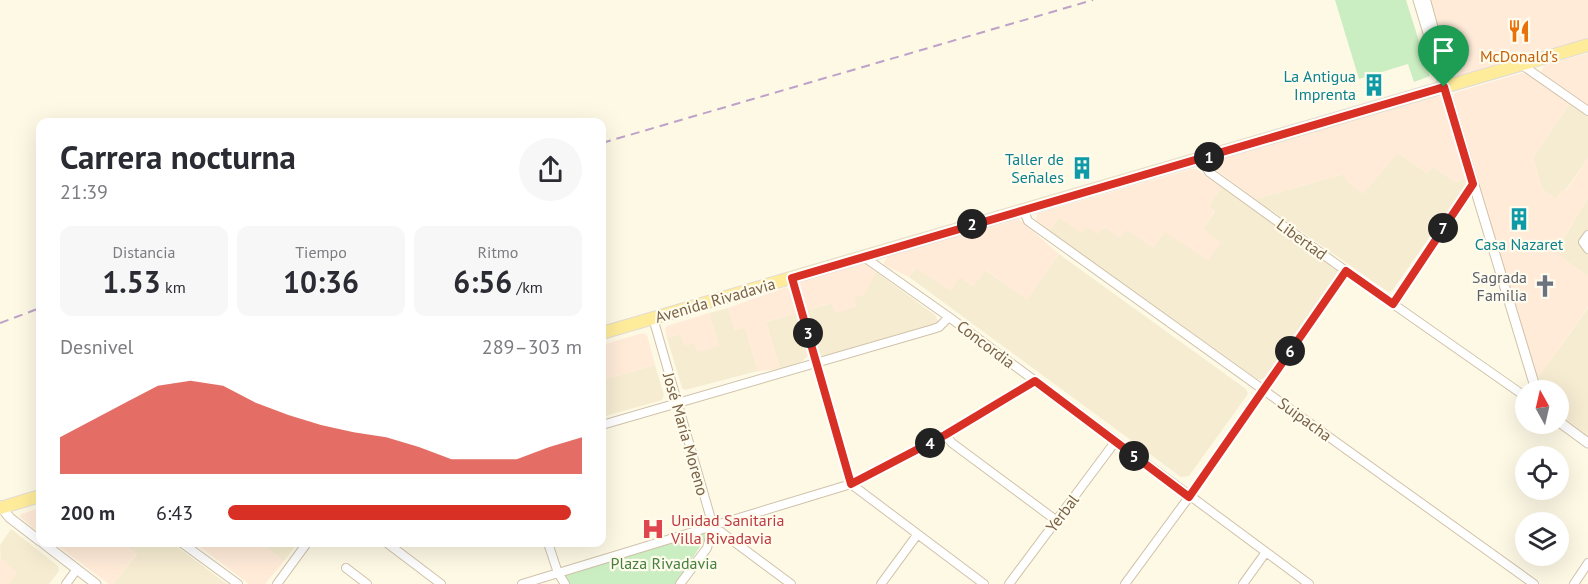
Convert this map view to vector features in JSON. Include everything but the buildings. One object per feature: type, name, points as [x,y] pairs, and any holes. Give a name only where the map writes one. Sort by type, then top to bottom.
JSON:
[{"type":"main road","name":"Avenida Rivadavia","points":[[606,332],[1588,45]]},
{"type":"main road","points":[[0,508],[36,497]]},
{"type":"street","points":[[1418,0],[1533,380]]},
{"type":"street","points":[[1426,0],[1434,29],[1434,51]]},
{"type":"street","points":[[1522,65],[1588,111]]},
{"type":"street","name":"Libertad","points":[[1201,159],[1209,172],[1515,389]]},
{"type":"street","points":[[1393,304],[1473,184]]},
{"type":"street","name":"Suipacha","points":[[1023,209],[1028,221],[1534,584]]},
{"type":"street","points":[[1588,235],[1583,242],[1588,249]]},
{"type":"street","name":"Concordia","points":[[864,257],[949,317],[1309,584]]},
{"type":"street","points":[[1125,584],[1189,497],[1346,271]]},
{"type":"street","points":[[792,278],[851,484],[984,584]]},
{"type":"street","points":[[606,424],[933,329],[939,327],[949,317]]},
{"type":"street","name":"José María Moreno","points":[[653,318],[713,526]]},
{"type":"street","points":[[522,584],[851,484],[945,435],[1035,381]]},
{"type":"street","points":[[1569,429],[1588,443]]},
{"type":"street","points":[[945,435],[952,443],[1057,521]]},
{"type":"street","name":"Yerbal","points":[[1009,584],[1115,442]]},
{"type":"street","points":[[0,508],[36,538]]},
{"type":"street","points":[[680,584],[707,548],[713,526]]},
{"type":"street","points":[[713,526],[791,584]]},
{"type":"street","points":[[881,584],[917,535]]},
{"type":"street","points":[[48,547],[96,584]]},
{"type":"street","points":[[187,547],[238,584]]},
{"type":"street","points":[[277,584],[304,547]]},
{"type":"street","points":[[392,547],[441,584]]},
{"type":"street","points":[[549,547],[558,573],[565,584]]},
{"type":"street","points":[[1243,584],[1266,552]]},
{"type":"street","points":[[1574,584],[1588,563]]},
{"type":"street","points":[[346,568],[367,584]]},
{"type":"street","points":[[66,584],[77,569]]},
{"type":"shaded area","points":[[1427,0],[1588,0],[1588,39],[1456,78],[1447,72]]},
{"type":"shaded area","points":[[1588,53],[1588,106],[1542,75],[1541,72],[1545,65]]},
{"type":"shaded area","points":[[1522,73],[1530,75],[1571,102],[1533,157],[1542,189],[1556,199],[1563,190],[1566,191],[1588,158],[1588,198],[1555,252],[1588,276],[1588,307],[1537,379],[1452,101],[1455,93],[1460,91]]},
{"type":"shaded area","points":[[1439,96],[1445,100],[1468,178],[1455,182],[1434,167],[1427,173],[1398,153],[1363,194],[1346,181],[1344,174],[1255,199],[1216,170],[1214,166],[1218,160]]},
{"type":"shaded area","points":[[1571,102],[1588,114],[1588,158],[1565,191],[1563,190],[1556,199],[1542,189],[1533,157]]},
{"type":"shaded area","points":[[1398,153],[1427,173],[1434,167],[1455,182],[1468,178],[1468,182],[1392,291],[1388,292],[1255,199],[1344,174]]},
{"type":"shaded area","points":[[1196,169],[1222,186],[1209,206],[1215,210],[1203,229],[1221,242],[1208,261],[1165,232],[1153,248],[1127,230],[1120,238],[1104,227],[1098,234],[1087,227],[1082,233],[1059,218],[1049,231],[1036,220],[1039,213]]},
{"type":"shaded area","points":[[1222,186],[1337,269],[1337,275],[1268,376],[1260,380],[1049,231],[1059,218],[1087,227],[1165,232],[1203,229],[1215,211],[1209,206]]},
{"type":"shaded area","points":[[1588,198],[1588,234],[1584,235],[1588,249],[1588,276],[1555,253]]},
{"type":"shaded area","points":[[1019,219],[1059,254],[1027,300],[986,270],[973,287],[960,277],[950,291],[916,268],[909,277],[884,265],[888,256]]},
{"type":"shaded area","points":[[1059,254],[1246,389],[1248,394],[1189,476],[1181,477],[909,277],[916,268],[959,277],[985,270],[1027,299]]},
{"type":"shaded area","points":[[863,264],[876,272],[864,295],[854,298],[856,307],[835,313],[832,303],[806,310],[799,286],[800,281]]},
{"type":"shaded area","points":[[876,272],[935,315],[937,324],[825,356],[820,355],[806,310],[833,303],[856,307],[854,298],[864,294]]},
{"type":"shaded area","points":[[786,287],[790,289],[797,313],[766,322],[780,369],[758,371],[745,328],[735,330],[728,308]]},
{"type":"shaded area","points":[[728,308],[735,330],[745,327],[758,371],[685,390],[682,388],[667,338],[680,334],[694,343],[719,346],[709,313]]},
{"type":"shaded area","points":[[1588,308],[1588,439],[1569,425],[1569,380],[1537,379]]},
{"type":"shaded area","points":[[709,313],[719,346],[697,352],[694,343],[684,346],[680,334],[667,338],[665,329],[667,326]]},
{"type":"shaded area","points":[[797,313],[808,356],[801,362],[780,369],[766,322]]},
{"type":"shaded area","points":[[643,333],[647,335],[655,365],[606,379],[606,344]]},
{"type":"shaded area","points":[[655,365],[664,395],[662,400],[606,416],[606,379]]},
{"type":"shaded area","points":[[36,509],[36,530],[20,517],[21,514]]},
{"type":"shaded area","points":[[11,529],[58,566],[59,571],[49,584],[8,584],[17,573],[1,560],[0,545]]},
{"type":"shaded area","points":[[59,547],[129,547],[137,553],[113,584],[109,584]]},
{"type":"shaded area","points":[[128,547],[177,547],[227,584],[113,584],[137,554]]},
{"type":"shaded area","points":[[200,547],[265,547],[284,561],[265,584],[249,584]]},
{"type":"shaded area","points":[[265,547],[295,547],[284,561]]},
{"type":"shaded area","points":[[0,557],[17,573],[8,584],[0,584]]},
{"type":"green space","points":[[1335,0],[1406,0],[1430,76],[1414,82],[1408,64],[1359,79]]},
{"type":"green space","name":"Plaza Rivadavia","points":[[713,526],[676,584],[565,584],[558,573]]},
{"type":"railway","points":[[606,142],[1093,0]]},
{"type":"railway","points":[[0,323],[36,310]]},
{"type":"place","name":"McDonald's","points":[[1519,31]]},
{"type":"place","name":"La Antigua Imprenta","points":[[1374,85]]},
{"type":"place","name":"Taller de Señales","points":[[1082,168]]},
{"type":"place","name":"Casa Nazaret","points":[[1519,219]]},
{"type":"place","name":"Sagrada Familia","points":[[1545,286]]},
{"type":"place","name":"Unidad Sanitaria Villa Rivadavia","points":[[653,529]]},
{"type":"route","points":[[1444,87],[1473,184],[1393,304],[1346,271],[1189,497],[1035,381],[945,435],[851,484],[792,278],[1444,87]]}]
